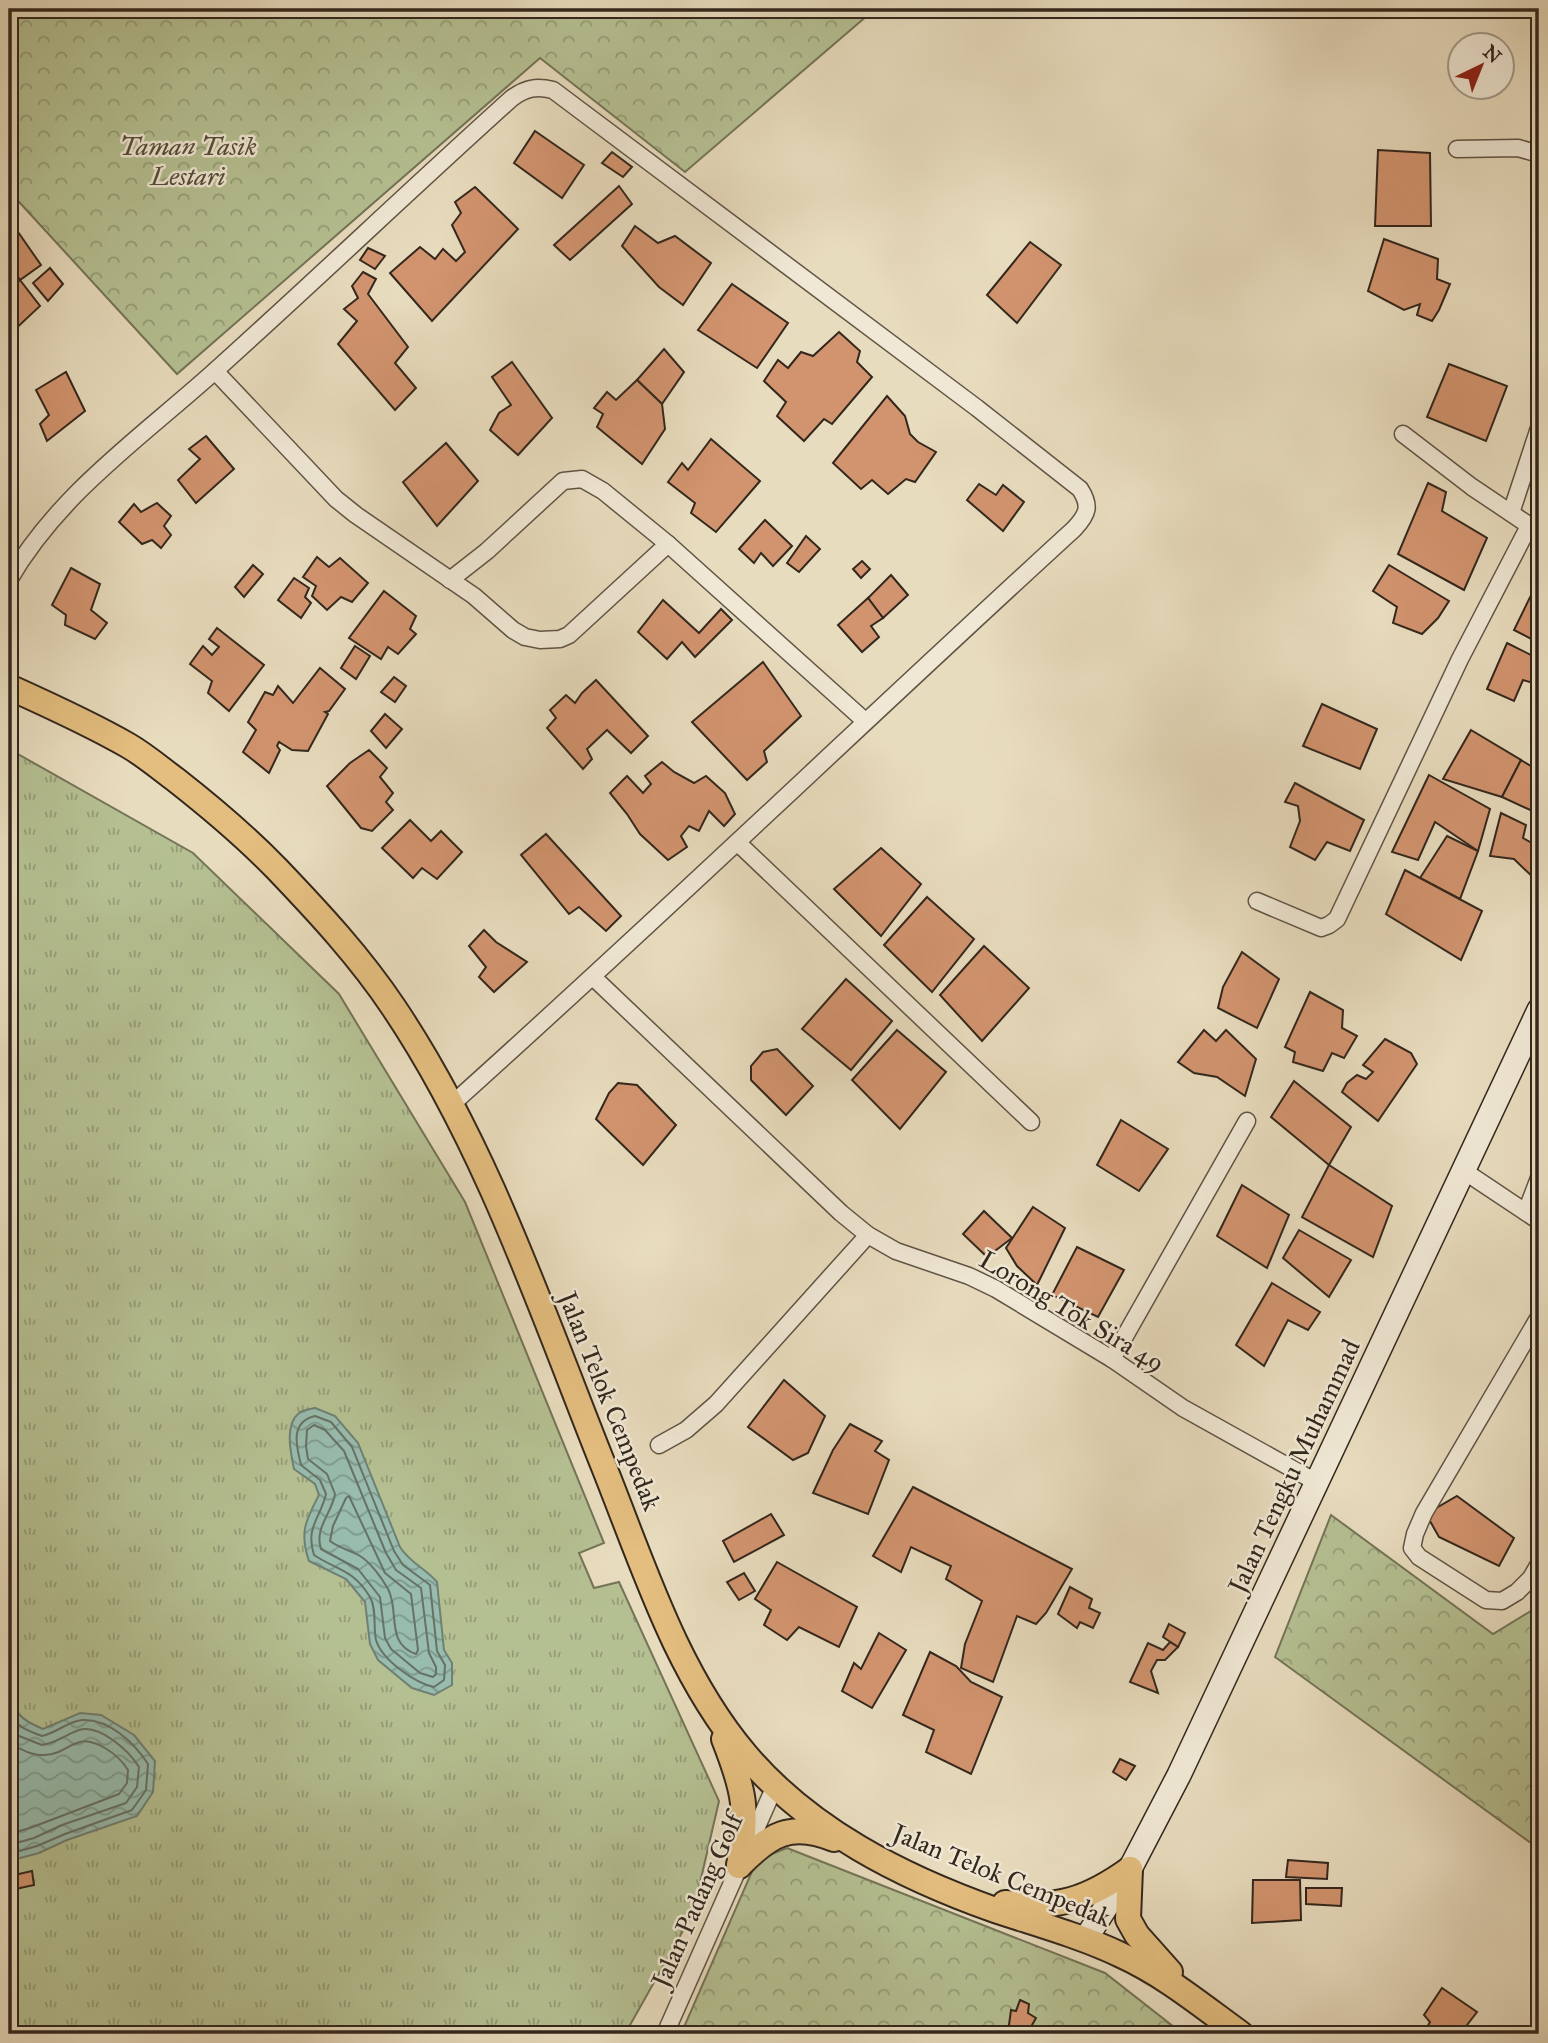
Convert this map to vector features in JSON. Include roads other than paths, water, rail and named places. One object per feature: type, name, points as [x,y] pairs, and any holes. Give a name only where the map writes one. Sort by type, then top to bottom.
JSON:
[{"type":"main road","name":"Jalan Telok Cempedak","points":[[9,687],[133,748],[239,830],[341,936],[393,1006],[451,1105],[502,1215],[667,1624],[708,1700],[730,1734],[775,1786],[824,1826],[867,1853],[952,1894],[1086,1940],[1140,1964],[1241,2034]]},
{"type":"main road","name":"Jalan Tengku Muhammad","points":[[1086,1940],[1130,1869],[1179,1775],[1539,1010]]},
{"type":"main road","points":[[708,1700],[740,1781],[745,1808],[745,1830],[739,1866]]},
{"type":"main road","points":[[739,1866],[758,1846],[788,1831],[804,1830],[822,1834],[867,1853]]},
{"type":"main road","points":[[952,1894],[1025,1905],[1051,1905],[1092,1894],[1130,1869]]},
{"type":"main road","points":[[1130,1869],[1128,1919],[1137,1935],[1162,1965],[1207,2010]]},
{"type":"street","points":[[9,580],[32,542],[76,492],[215,371],[512,98],[525,89],[538,86],[553,90],[668,174],[1080,489],[1087,500],[1087,510],[1083,520],[1074,529],[864,721],[738,844],[451,1105]]},
{"type":"street","points":[[1457,149],[1518,148],[1539,154]]},
{"type":"street","points":[[215,371],[337,499],[381,533],[474,596],[525,637],[540,640],[560,639],[569,635],[668,544]]},
{"type":"street","points":[[1511,513],[1539,428]]},
{"type":"street","points":[[1257,901],[1321,928],[1337,919],[1460,659],[1534,529],[1403,434]]},
{"type":"street","points":[[450,580],[487,551],[563,481],[572,479],[593,484],[668,544],[864,721]]},
{"type":"street","points":[[738,844],[1031,1122]]},
{"type":"street","name":"Lorong Tok Sira 49","points":[[593,977],[841,1213],[868,1235],[897,1251],[969,1276],[996,1289],[1112,1359],[1202,1420],[1316,1482]]},
{"type":"street","points":[[1112,1359],[1247,1121]]},
{"type":"street","points":[[1464,1171],[1532,1217],[1539,1178]]},
{"type":"street","points":[[659,1445],[686,1430],[716,1405],[868,1235]]},
{"type":"street","points":[[1539,1317],[1424,1513],[1412,1548],[1419,1557],[1486,1600],[1502,1601],[1517,1592],[1531,1578],[1539,1564]]},
{"type":"street","name":"Jalan Padang Golf","points":[[665,2034],[775,1786]]},
{"type":"water","points":[[315,1408],[335,1416],[358,1443],[400,1547],[437,1582],[444,1650],[452,1663],[452,1685],[434,1695],[412,1688],[378,1660],[370,1644],[365,1602],[346,1579],[309,1561],[305,1526],[319,1495],[315,1484],[294,1469],[290,1432],[294,1418],[299,1413]]},
{"type":"water","points":[[9,1690],[20,1715],[43,1729],[80,1713],[101,1715],[134,1735],[155,1761],[153,1792],[137,1816],[67,1840],[39,1853],[9,1861]]},
{"type":"park label","name":"Taman Tasik Lestari","points":[[188,161]]}]
